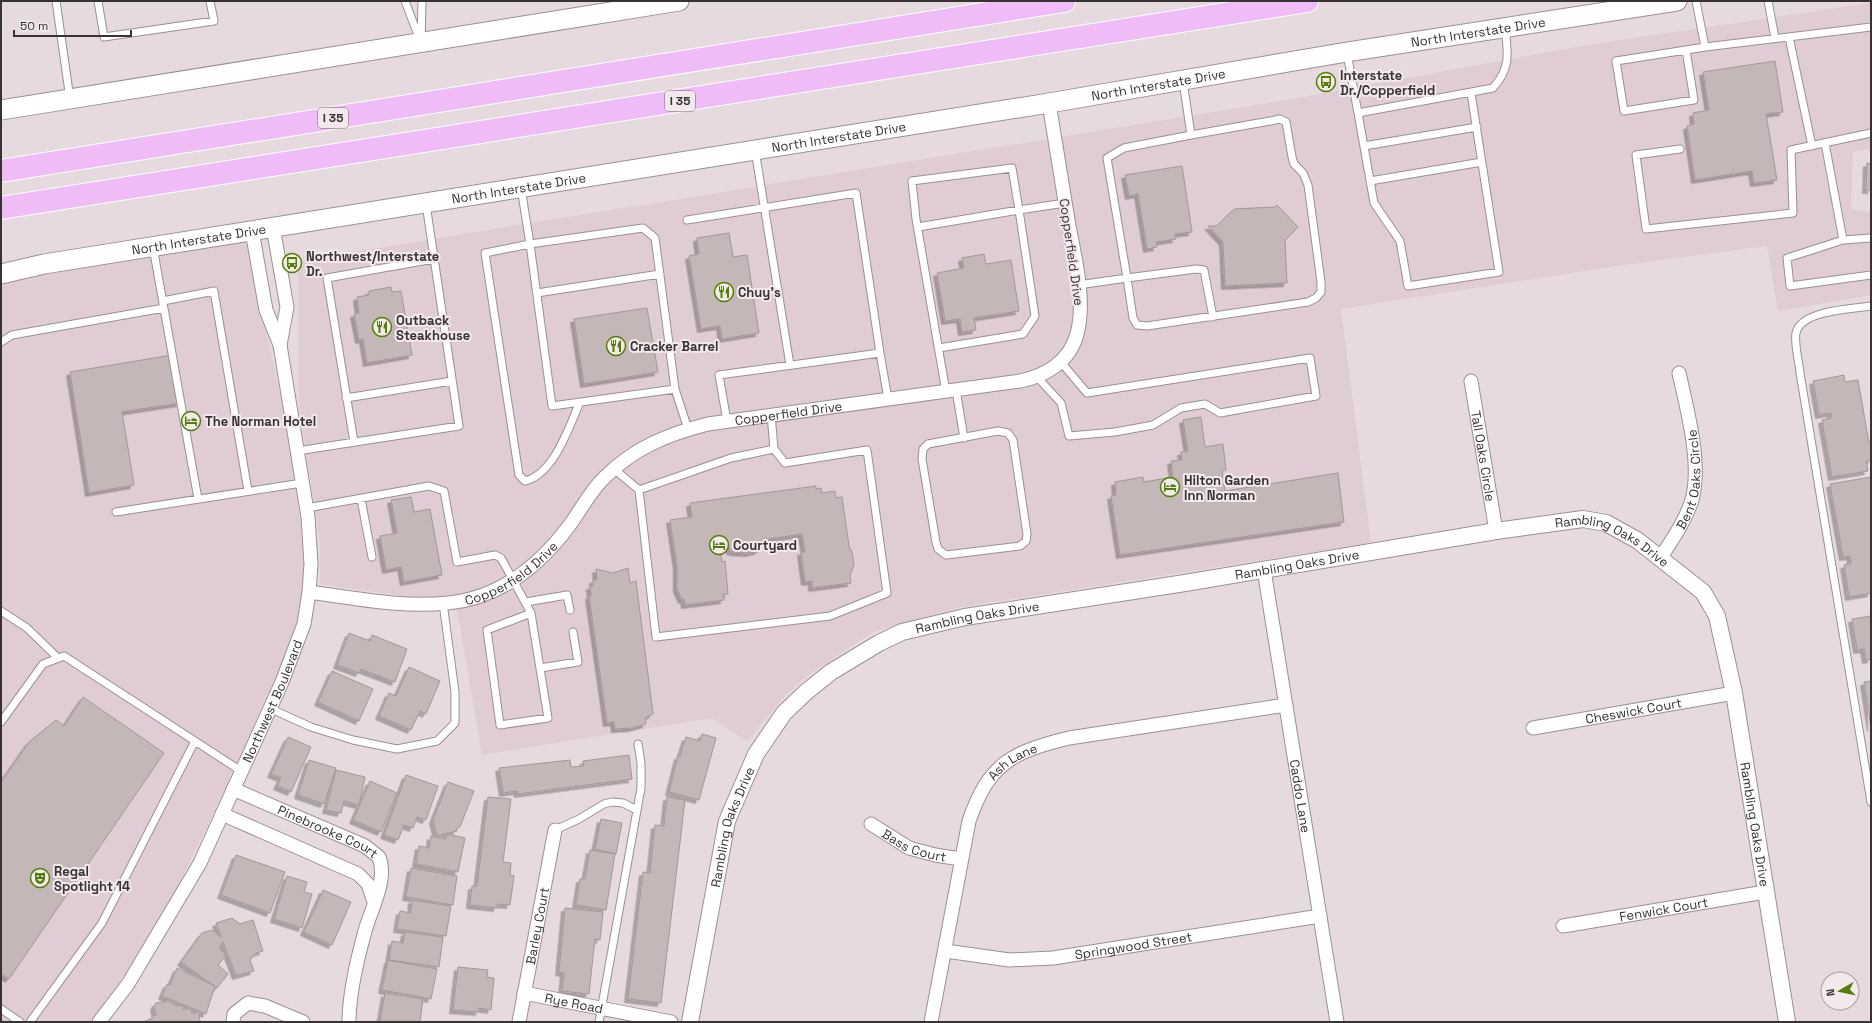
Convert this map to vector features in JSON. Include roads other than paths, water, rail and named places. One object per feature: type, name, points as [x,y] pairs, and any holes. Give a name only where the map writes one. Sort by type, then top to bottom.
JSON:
[{"type":"highway","name":"I 35","points":[[1,171],[1064,1]]},
{"type":"highway","name":"I 35","points":[[1,208],[1307,1]]},
{"type":"highway","points":[[1,215],[53,200]]},
{"type":"main road","points":[[1,110],[421,43],[660,2],[679,1]]},
{"type":"main road","name":"North Interstate Drive","points":[[1,274],[44,264],[1049,103],[1347,52],[1677,1]]},
{"type":"street","name":"Copperfield Drive","points":[[309,592],[405,603],[443,603],[484,595],[530,569],[554,546],[591,493],[614,469],[626,458],[668,435],[688,429],[727,421],[771,414],[1020,381],[1037,377],[1048,372],[1070,351],[1077,336],[1081,309],[1049,103]]},
{"type":"street","name":"Northwest Boulevard","points":[[273,228],[287,307],[280,345]]},
{"type":"street","name":"Northwest Boulevard","points":[[99,1022],[128,984],[165,924],[200,862],[294,654],[304,624],[309,592],[311,564],[306,508],[280,345],[266,310],[252,231]]},
{"type":"street","name":"Bent Oaks Circle","points":[[1661,557],[1676,534],[1691,504],[1696,476],[1687,411],[1679,372]]},
{"type":"street","name":"Tall Oaks Circle","points":[[1471,381],[1496,531]]},
{"type":"street","name":"Rambling Oaks Drive","points":[[690,1022],[727,821],[739,790],[756,754],[784,713],[806,692],[831,672],[879,643],[902,632],[930,624],[973,616],[1569,520],[1593,520],[1606,523],[1621,530],[1661,557],[1703,592],[1718,616],[1734,693],[1787,1022]]},
{"type":"street","name":"Caddo Lane","points":[[1264,570],[1337,1022]]},
{"type":"street","name":"Cheswick Court","points":[[1532,728],[1734,693]]},
{"type":"street","name":"Ash Lane","points":[[931,1022],[946,951],[961,859],[969,821],[977,797],[984,784],[1008,760],[1025,750],[1069,738],[1286,705]]},
{"type":"street","name":"Pinebrooke Court","points":[[233,789],[365,846],[379,857],[382,872],[365,932],[347,1020]]},
{"type":"street","name":"Pinebrooke Court","points":[[222,814],[358,874],[368,884],[374,902]]},
{"type":"street","name":"Bass Court","points":[[871,824],[908,848],[935,855],[961,859]]},
{"type":"street","name":"Barley Court","points":[[519,1022],[555,830]]},
{"type":"street","name":"Fenwick Court","points":[[1563,926],[1765,892]]},
{"type":"street","name":"Springwood Street","points":[[946,951],[1009,960],[1053,958],[1320,916]]},
{"type":"street","name":"Rye Road","points":[[524,993],[671,1022]]},
{"type":"street","points":[[233,1022],[234,1014],[248,1003],[265,1006],[303,1022]]},
{"type":"lane","points":[[56,1],[70,99]]},
{"type":"lane","points":[[98,1],[104,37],[214,21],[210,1]]},
{"type":"lane","points":[[405,1],[421,43]]},
{"type":"lane","points":[[421,43],[422,1]]},
{"type":"lane","points":[[1696,1],[1705,47]]},
{"type":"lane","points":[[1768,1],[1775,38]]},
{"type":"lane","points":[[1686,50],[1694,100],[1624,111],[1616,61],[1705,47],[1871,27]]},
{"type":"lane","points":[[1358,113],[1493,88],[1502,79],[1507,62],[1504,28]]},
{"type":"lane","points":[[1789,37],[1812,146]]},
{"type":"lane","points":[[1347,52],[1374,203],[1400,241],[1408,286],[1499,272],[1471,93]]},
{"type":"lane","points":[[1183,81],[1191,136]]},
{"type":"lane","points":[[1280,119],[1286,122],[1294,164],[1303,173],[1308,185],[1321,282],[1321,292],[1316,298],[1308,302],[1147,326],[1137,325],[1133,318],[1127,278],[1107,158],[1124,148],[1280,119]]},
{"type":"lane","points":[[1364,146],[1477,127]]},
{"type":"lane","points":[[1680,149],[1636,155],[1646,229],[1793,213],[1791,150],[1871,133]]},
{"type":"lane","points":[[1825,143],[1843,240]]},
{"type":"lane","points":[[755,150],[790,365]]},
{"type":"lane","points":[[1370,181],[1482,162]]},
{"type":"lane","points":[[939,348],[1022,334],[1035,316],[1012,168],[912,181],[918,227],[939,348],[964,438]]},
{"type":"lane","points":[[521,188],[552,406],[675,388]]},
{"type":"lane","points":[[687,220],[856,193],[888,399]]},
{"type":"lane","points":[[297,451],[459,426],[426,203]]},
{"type":"lane","points":[[918,227],[1065,203]]},
{"type":"lane","points":[[580,402],[557,452],[544,470],[533,479],[525,481],[518,475],[485,253],[530,244],[643,228],[655,238],[675,388],[688,429]]},
{"type":"lane","points":[[1871,238],[1843,240],[1787,258],[1790,286],[1871,275]]},
{"type":"lane","points":[[153,247],[198,499]]},
{"type":"lane","points":[[354,442],[327,278],[434,259]]},
{"type":"lane","points":[[1078,285],[1196,269],[1204,270],[1213,316]]},
{"type":"lane","points":[[537,293],[660,274]]},
{"type":"lane","points":[[1,342],[12,335],[163,304],[214,291],[248,491]]},
{"type":"lane","points":[[1871,306],[1810,316],[1799,325],[1796,333],[1800,373],[1871,799]]},
{"type":"lane","points":[[727,421],[719,375],[880,352]]},
{"type":"lane","points":[[1037,377],[1060,403],[1069,436],[1115,432],[1153,425],[1181,408],[1205,404],[1220,413],[1316,396],[1310,358],[1087,393],[1060,361]]},
{"type":"lane","points":[[346,398],[452,381]]},
{"type":"lane","points":[[614,469],[639,490],[656,637],[830,616],[887,593],[867,450],[785,463],[774,449],[771,414]]},
{"type":"lane","points":[[998,431],[1008,433],[1013,440],[1027,534],[1026,541],[1020,546],[954,555],[946,555],[938,549],[922,459],[923,449],[928,444],[964,438],[998,431]]},
{"type":"lane","points":[[639,490],[731,458],[774,449]]},
{"type":"lane","points":[[116,512],[302,483]]},
{"type":"lane","points":[[306,508],[429,486],[444,491],[457,562],[495,556],[501,558],[514,579],[531,613],[548,718],[500,725],[487,630],[531,613]]},
{"type":"lane","points":[[361,498],[372,557]]},
{"type":"lane","points":[[526,602],[567,595],[570,610]]},
{"type":"lane","points":[[269,708],[311,727],[353,740],[397,749],[437,741],[455,723],[455,692],[443,603]]},
{"type":"lane","points":[[1,611],[28,628],[58,658]]},
{"type":"lane","points":[[540,668],[578,662],[573,632]]},
{"type":"lane","points":[[1,722],[43,664],[64,656],[241,771]]},
{"type":"lane","points":[[30,1022],[102,923],[195,741]]},
{"type":"lane","points":[[599,1022],[642,775],[638,744]]},
{"type":"lane","points":[[555,830],[579,819],[604,804],[612,802],[623,803],[637,810]]},
{"type":"lane","points":[[1,1009],[20,1022]]},
{"type":"place","name":"Interstate Dr./Copperfield","points":[[1326,82]]},
{"type":"place","name":"Northwest/Interstate Dr.","points":[[292,263]]},
{"type":"place","name":"Chuy's","points":[[724,292]]},
{"type":"place","name":"Outback Steakhouse","points":[[382,327]]},
{"type":"place","name":"Cracker Barrel","points":[[616,346]]},
{"type":"place","name":"The Norman Hotel","points":[[191,421]]},
{"type":"place","name":"Hilton Garden Inn Norman","points":[[1170,487]]},
{"type":"place","name":"Courtyard","points":[[719,545]]},
{"type":"place","name":"Regal Spotlight 14","points":[[40,878]]}]
